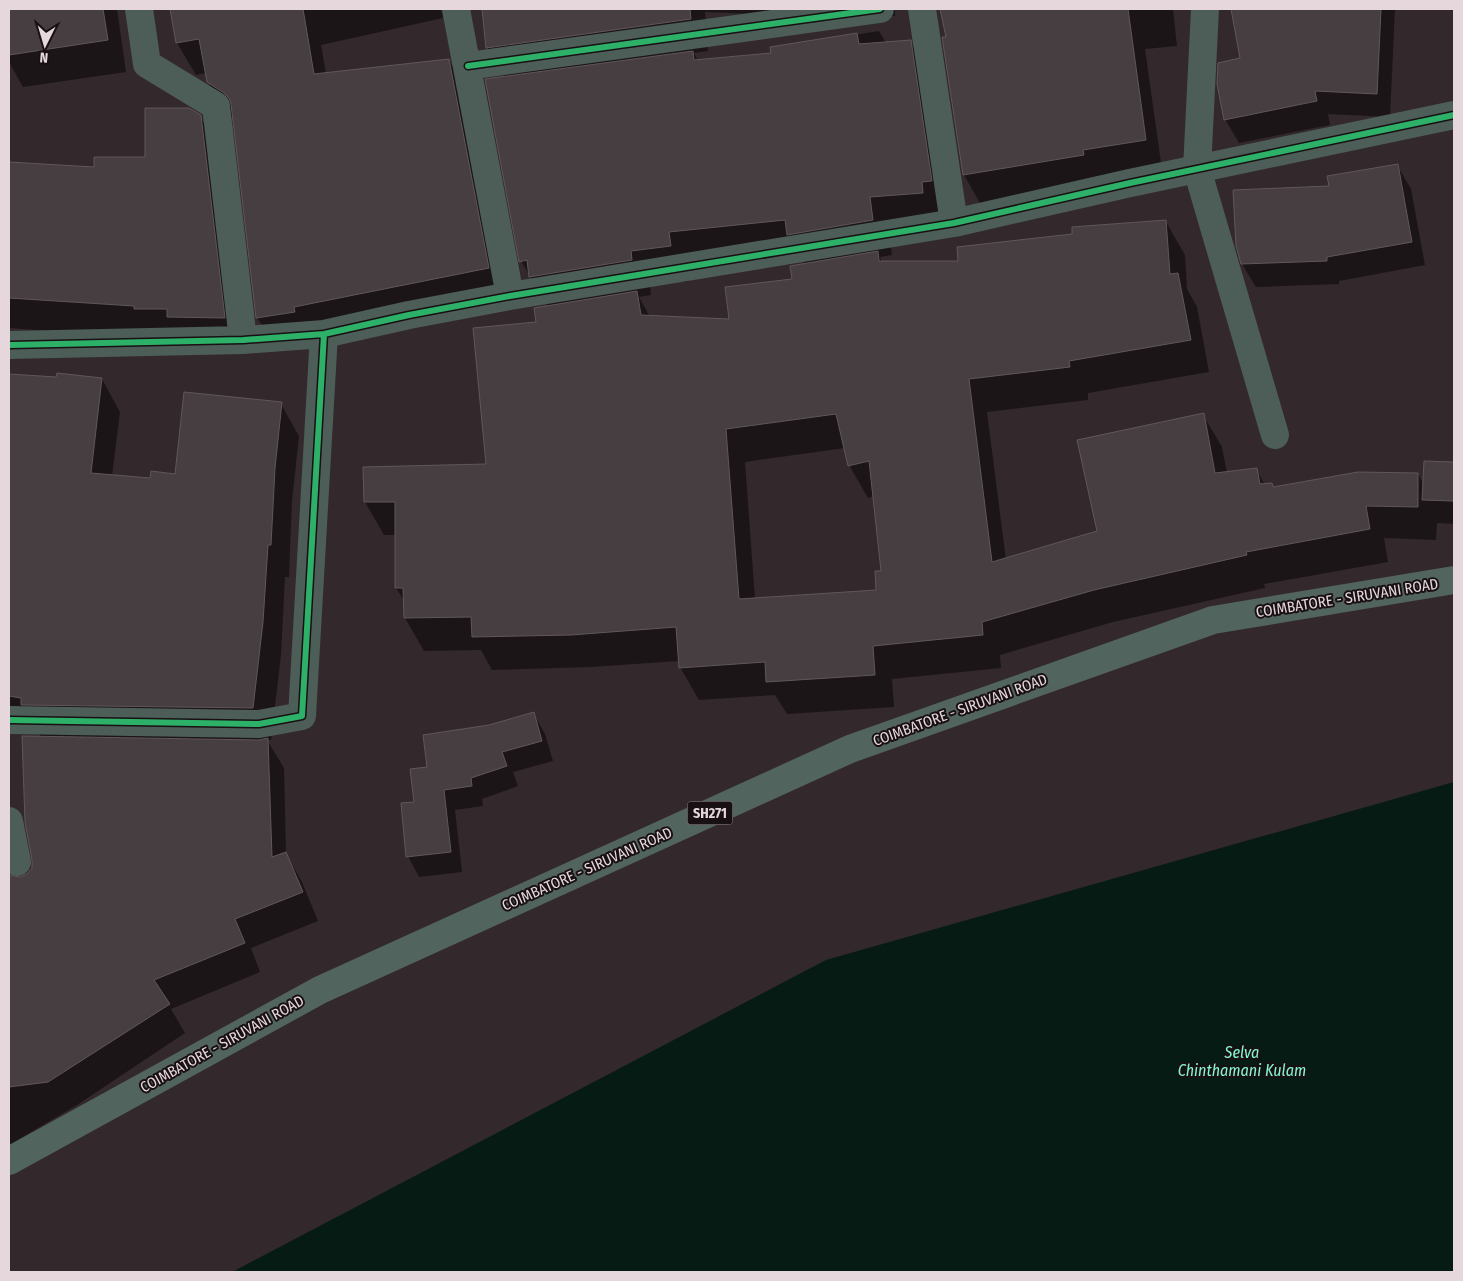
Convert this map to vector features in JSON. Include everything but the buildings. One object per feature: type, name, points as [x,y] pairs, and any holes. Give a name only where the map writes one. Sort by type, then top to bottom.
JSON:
[{"type":"main road","name":"COIMBATORE - SIRUVANI ROAD","points":[[9,1161],[320,990],[850,749],[1213,620],[1454,580]]},
{"type":"street","points":[[139,9],[147,64],[216,106],[243,340]]},
{"type":"street","points":[[456,9],[510,296]]},
{"type":"street","points":[[468,66],[880,9]]},
{"type":"street","points":[[922,9],[954,224]]},
{"type":"street","points":[[1205,9],[1197,169],[1275,435]]},
{"type":"street","points":[[9,345],[243,340],[324,334],[409,315],[510,296],[954,224],[1197,169],[1454,115]]},
{"type":"street","points":[[9,720],[259,724],[302,716],[324,334]]},
{"type":"street","points":[[9,821],[18,862]]},
{"type":"water","name":"Selva Chinthamani Kulam","points":[[1454,782],[1454,1272],[232,1272],[826,960]]},
{"type":"cycle path","points":[[468,66],[880,9]]},
{"type":"cycle path","points":[[9,345],[243,340],[324,334],[409,315],[510,296],[954,223],[1130,183],[1454,115]]},
{"type":"cycle path","points":[[9,720],[259,724],[302,716],[324,334]]}]
